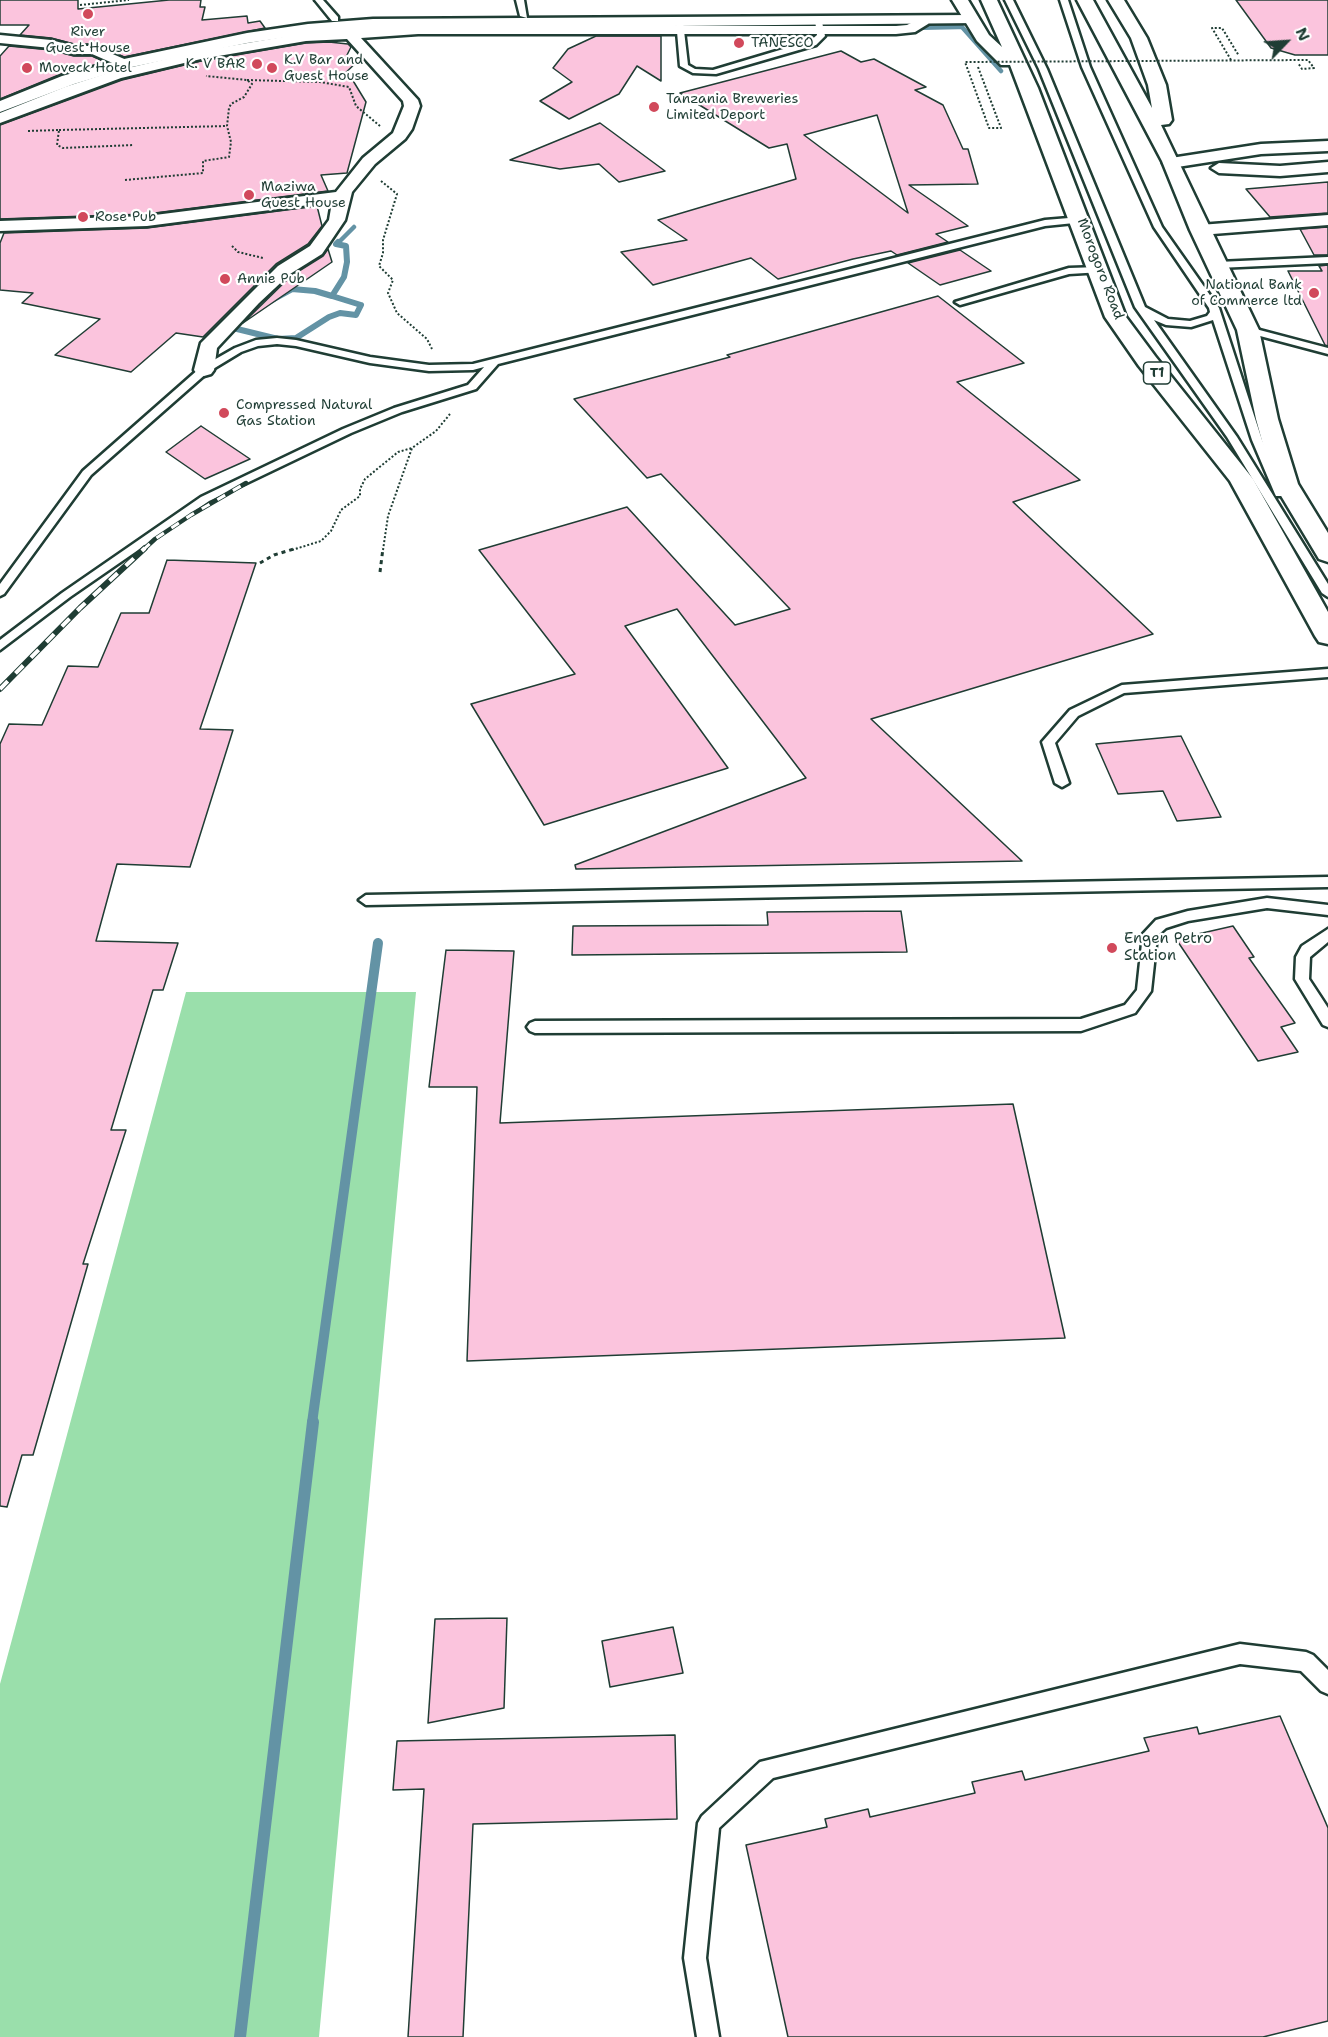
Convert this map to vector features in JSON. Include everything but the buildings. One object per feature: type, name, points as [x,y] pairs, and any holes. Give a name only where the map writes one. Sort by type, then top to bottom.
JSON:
[{"type":"main road","name":"T1","points":[[960,0],[970,20],[983,38],[1029,88]]},
{"type":"main road","name":"Morogoro Road","points":[[989,0],[1029,88],[1116,317],[1147,361],[1241,479],[1328,636]]},
{"type":"main road","points":[[1085,0],[1173,166],[1200,230],[1248,330],[1267,418],[1286,484],[1328,554]]},
{"type":"main road","points":[[1116,0],[1139,38],[1157,85],[1173,166]]},
{"type":"main road","points":[[0,107],[122,62],[247,38],[362,25],[819,26],[864,22],[970,20]]},
{"type":"street","points":[[0,101],[122,62],[236,36],[335,19],[854,14],[861,16],[864,22]]},
{"type":"street","points":[[819,26],[910,29],[923,21]]},
{"type":"street","points":[[0,118],[70,90],[137,70],[306,37],[418,30],[681,27]]},
{"type":"street","points":[[204,370],[208,347],[284,270],[316,250],[329,234],[340,213],[342,196],[365,166],[404,129],[412,106],[411,100],[350,33]]},
{"type":"street","points":[[0,39],[51,44],[74,50],[94,50],[122,62]]},
{"type":"street","points":[[1173,166],[1261,149],[1328,146]]},
{"type":"street","points":[[1173,166],[1192,170],[1212,168],[1280,171],[1328,167]]},
{"type":"street","points":[[0,226],[147,221],[342,196]]},
{"type":"street","points":[[1200,230],[1328,220]]},
{"type":"lane","points":[[319,0],[335,19]]},
{"type":"lane","points":[[520,0],[524,16]]},
{"type":"lane","name":"Morogoro Road","points":[[1010,0],[1043,69],[1140,307],[1232,436],[1328,593]]},
{"type":"lane","points":[[1064,0],[1086,68],[1158,227],[1214,308],[1257,440],[1278,492],[1328,573]]},
{"type":"lane","points":[[681,27],[684,66],[693,71],[713,72],[813,43],[821,36],[819,26]]},
{"type":"lane","points":[[0,592],[87,473],[204,370],[238,350],[277,341],[296,343],[370,360],[429,368],[459,369],[1045,223],[1081,220]]},
{"type":"lane","points":[[1218,265],[1328,260]]},
{"type":"lane","points":[[960,302],[1069,271],[1099,270]]},
{"type":"lane","points":[[1140,307],[1155,318],[1185,324],[1202,322],[1210,318],[1215,313],[1214,308]]},
{"type":"lane","points":[[1248,330],[1328,351]]},
{"type":"lane","points":[[0,646],[66,595],[205,499],[347,431],[398,411],[472,387],[494,362]]},
{"type":"lane","points":[[1062,783],[1048,742],[1074,713],[1122,689],[1328,673]]},
{"type":"lane","points":[[366,900],[1328,882]]},
{"type":"lane","points":[[536,1027],[1081,1025],[1130,1009],[1144,991],[1150,934],[1161,924],[1188,916],[1267,903],[1328,910]]},
{"type":"lane","points":[[1328,934],[1307,950],[1303,957],[1302,979],[1328,1022]]},
{"type":"lane","points":[[708,2037],[694,1958],[709,1823],[768,1769],[1240,1654],[1306,1662],[1328,1684]]},
{"type":"path","points":[[80,5],[129,0]]},
{"type":"path","points":[[1231,60],[1212,28],[1222,28],[1239,56]]},
{"type":"path","points":[[978,67],[1001,128],[988,128],[965,62],[1308,60],[1314,68],[1302,69],[1298,63]]},
{"type":"path","points":[[203,76],[320,82],[349,87],[356,106],[380,127],[399,136]]},
{"type":"path","points":[[125,180],[205,173],[203,160],[229,157],[231,134],[227,126],[231,104],[244,97],[252,84],[247,80]]},
{"type":"path","points":[[19,131],[227,126]]},
{"type":"path","points":[[59,130],[57,145],[63,148],[134,145]]},
{"type":"path","points":[[365,166],[397,194],[383,240],[383,253],[379,266],[393,280],[388,293],[397,313],[427,339],[434,352],[435,363],[429,368]]},
{"type":"path","points":[[260,563],[274,555],[321,541],[331,531],[341,510],[360,496],[360,489],[365,479],[373,471],[398,452],[412,448],[444,422],[451,413],[455,393]]},
{"type":"path","points":[[380,572],[388,516],[412,448]]},
{"type":"green space","points":[[186,992],[416,992],[319,2037],[0,2037],[0,1684]]},
{"type":"waterway","points":[[947,17],[953,17],[958,27]]},
{"type":"waterway","points":[[910,28],[958,27]]},
{"type":"waterway","points":[[958,27],[962,27],[1001,71]]},
{"type":"waterway","points":[[26,88],[77,70],[132,55],[179,48]]},
{"type":"waterway","points":[[0,113],[38,98]]},
{"type":"waterway","points":[[337,244],[354,227]]},
{"type":"waterway","points":[[332,296],[344,277],[347,262],[346,246],[336,244],[338,242]]},
{"type":"waterway","points":[[263,294],[270,301],[292,289],[315,291],[332,296]]},
{"type":"waterway","points":[[233,328],[278,339],[296,338],[329,317],[340,313],[356,315],[361,305],[332,296]]},
{"type":"waterway","points":[[312,1423],[378,943]]},
{"type":"waterway","points":[[240,2037],[313,1422]]},
{"type":"railway","points":[[143,550],[155,539],[191,515],[246,483]]},
{"type":"railway","points":[[0,689],[80,608],[145,548]]},
{"type":"place","name":"River Guest House","points":[[88,14]]},
{"type":"place","name":"TANESCO","points":[[739,43]]},
{"type":"place","name":"K. V BAR","points":[[257,64]]},
{"type":"place","name":"Moveck Hotel","points":[[27,68]]},
{"type":"place","name":"K.V Bar and Guest House","points":[[272,68]]},
{"type":"place","name":"Tanzania Breweries Limited Deport","points":[[654,107]]},
{"type":"place","name":"Maziwa Guest House","points":[[249,195]]},
{"type":"place","name":"Rose Pub","points":[[83,217]]},
{"type":"place","name":"Annie Pub","points":[[225,279]]},
{"type":"place","name":"National Bank of Commerce ltd","points":[[1314,293]]},
{"type":"place","name":"Compressed Natural Gas Station","points":[[224,413]]},
{"type":"place","name":"Engen Petro Station","points":[[1112,948]]}]
